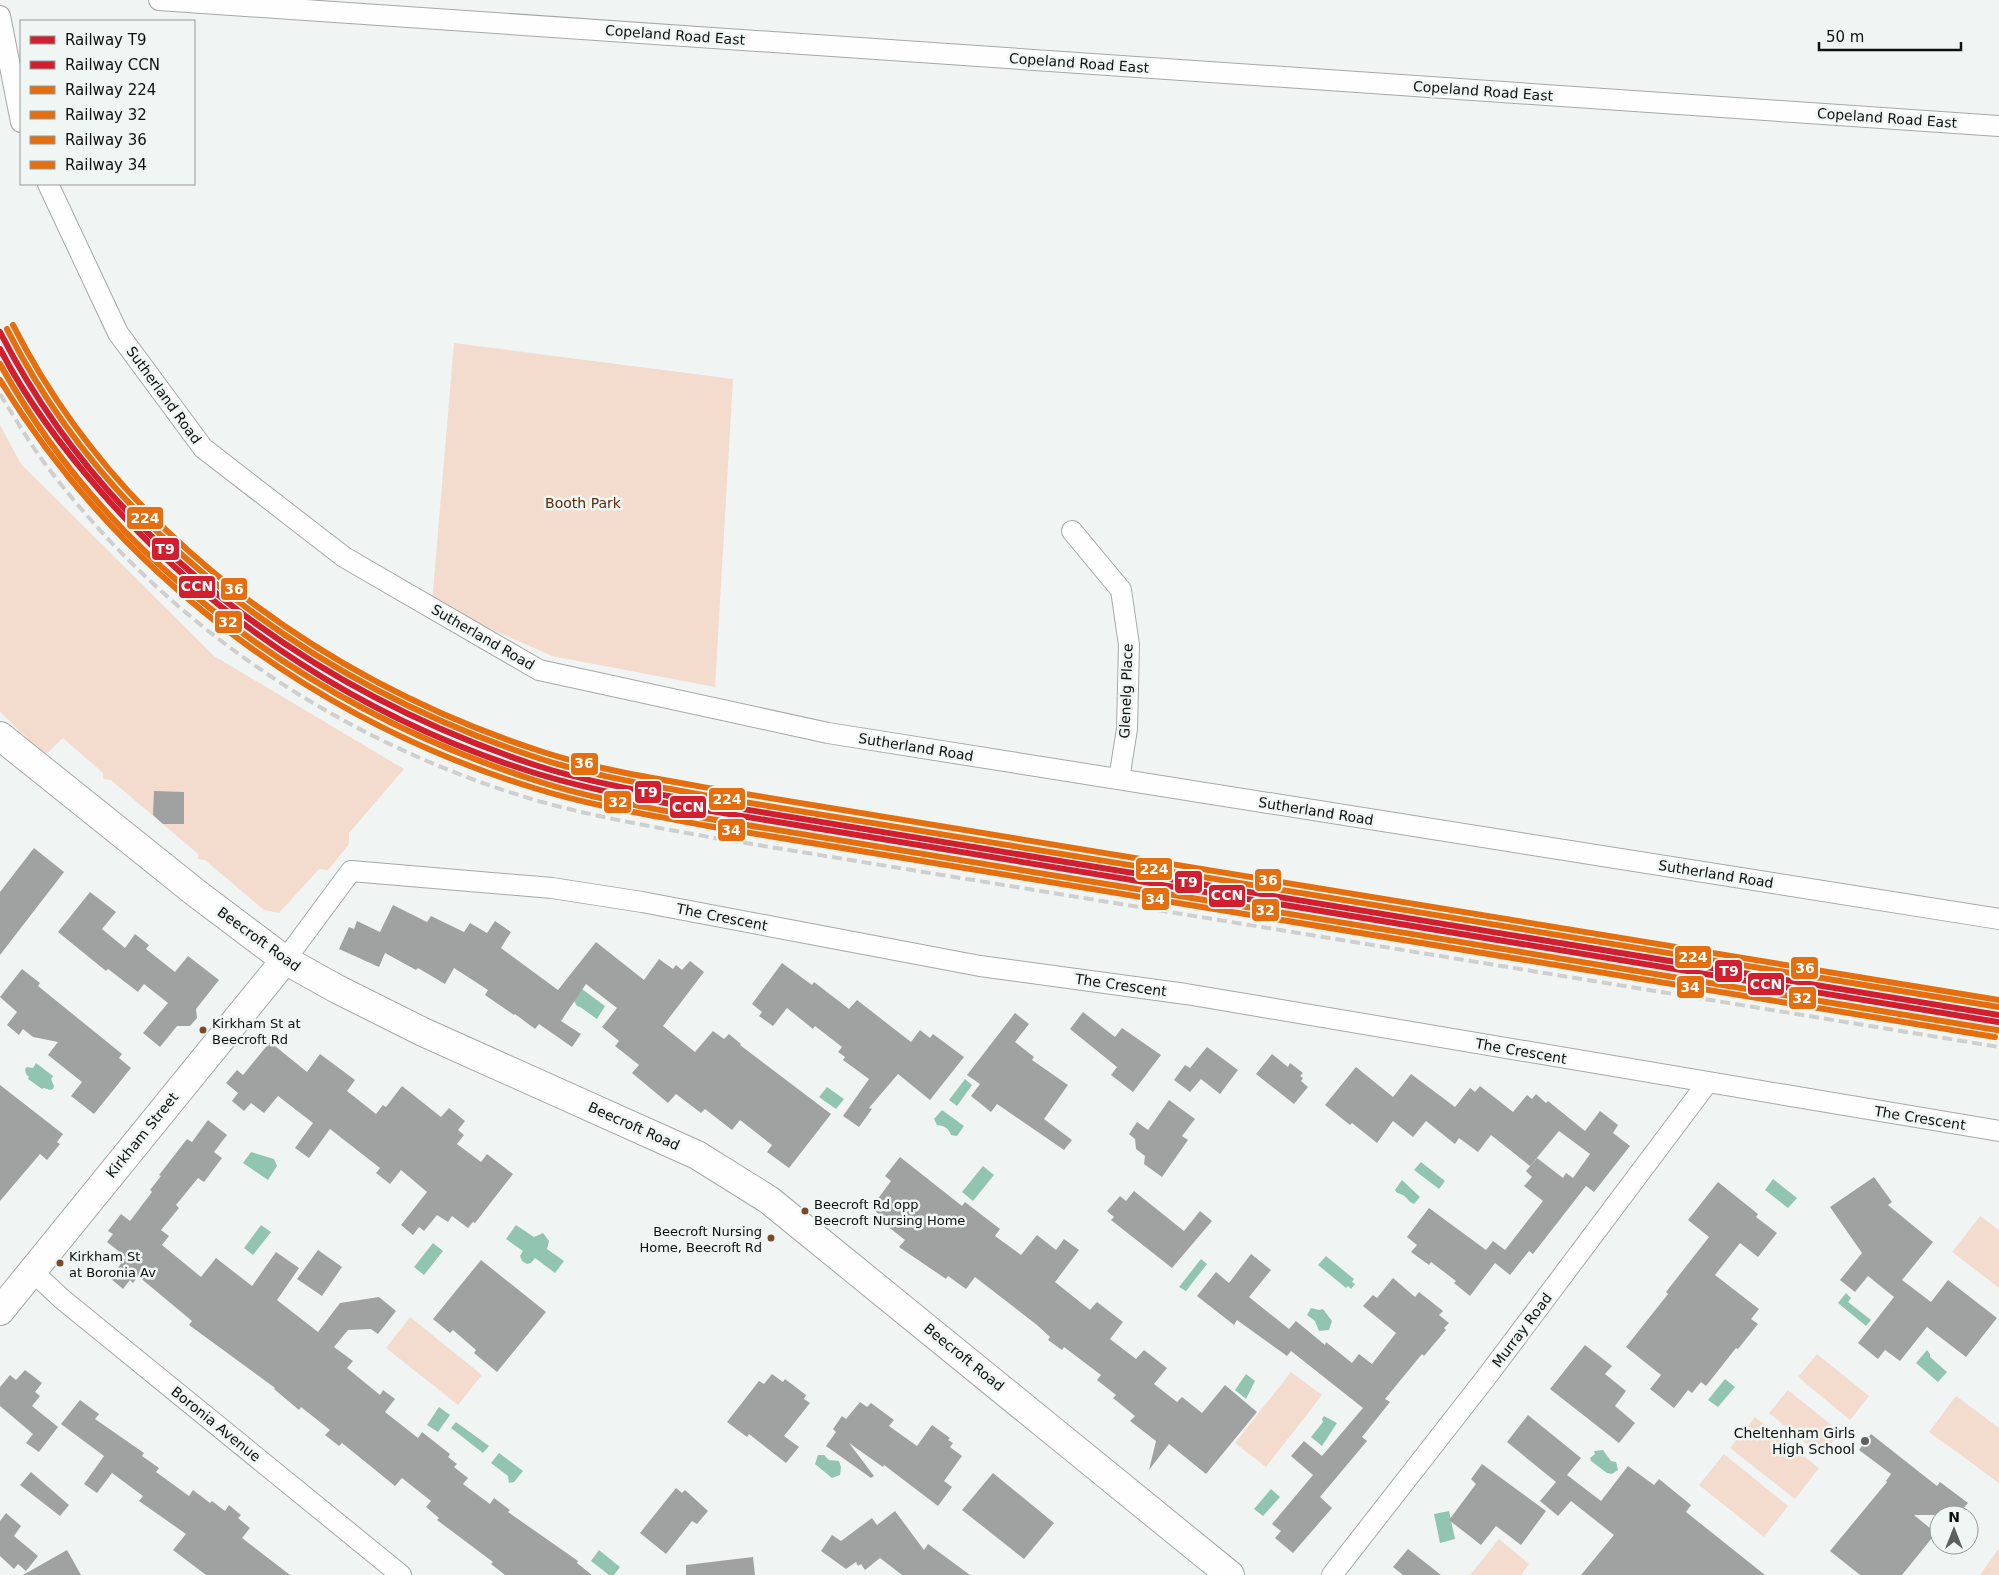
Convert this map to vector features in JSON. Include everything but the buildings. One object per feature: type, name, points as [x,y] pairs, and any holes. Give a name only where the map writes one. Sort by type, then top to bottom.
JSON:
[{"type":"main road","name":"Beecroft Road","points":[[0,736],[196,893],[285,960],[337,989],[423,1032],[697,1155],[769,1200],[1230,1575]]},
{"type":"main road","name":"Kirkham Street","points":[[0,1311],[285,960]]},
{"type":"street","name":"Copeland Road East","points":[[159,0],[1999,126]]},
{"type":"street","points":[[0,16],[20,117]]},
{"type":"street","name":"Sutherland Road","points":[[48,185],[118,333],[203,448],[344,557],[539,670],[828,733],[1999,920]]},
{"type":"street","name":"Glenelg Place","points":[[1072,531],[1122,590],[1129,645],[1127,729],[1119,779]]},
{"type":"street","name":"The Crescent","points":[[285,960],[351,871],[543,887],[642,902],[980,966],[1186,994],[1999,1131]]},
{"type":"street","name":"Murray Road","points":[[1332,1575],[1482,1382],[1708,1082]]},
{"type":"street","name":"Boronia Avenue","points":[[32,1271],[77,1311],[401,1575]]},
{"type":"green space","name":"Booth Park","points":[[454,343],[733,379],[715,687],[552,656],[432,603]]},
{"type":"green space","points":[[0,425],[21,464],[214,656],[404,769],[349,833],[349,844],[328,870],[319,869],[279,913],[264,910],[205,860],[198,859],[198,854],[111,780],[103,779],[103,773],[63,738],[45,755],[0,712]]},
{"type":"green space","points":[[1980,1216],[1999,1230],[1999,1288],[1952,1252]]},
{"type":"green space","points":[[410,1317],[482,1375],[458,1405],[386,1348]]},
{"type":"green space","points":[[1817,1354],[1869,1396],[1850,1420],[1798,1377]]},
{"type":"green space","points":[[1291,1372],[1322,1395],[1266,1467],[1235,1443]]},
{"type":"green space","points":[[1788,1390],[1840,1432],[1821,1456],[1769,1413]]},
{"type":"green space","points":[[1956,1396],[1999,1428],[1999,1483],[1929,1432]]},
{"type":"green space","points":[[1755,1417],[1819,1468],[1795,1499],[1730,1448]]},
{"type":"green space","points":[[1724,1454],[1788,1506],[1764,1537],[1699,1485]]},
{"type":"green space","points":[[1499,1539],[1529,1564],[1521,1575],[1470,1575]]},
{"type":"green space","points":[[1999,1548],[1999,1575],[1980,1575]]},
{"type":"shaded area","points":[[582,989],[605,1006],[597,1019],[577,1006],[574,1001]]},
{"type":"shaded area","points":[[36,1063],[53,1076],[51,1079],[54,1086],[53,1089],[42,1089],[28,1079],[29,1077],[25,1069],[27,1067],[33,1068]]},
{"type":"shaded area","points":[[965,1079],[972,1085],[957,1106],[949,1100]]},
{"type":"shaded area","points":[[827,1087],[844,1099],[836,1109],[819,1097]]},
{"type":"shaded area","points":[[942,1110],[964,1126],[957,1136],[951,1135],[946,1128],[937,1125],[934,1119]]},
{"type":"shaded area","points":[[251,1152],[274,1159],[277,1166],[268,1180],[243,1163]]},
{"type":"shaded area","points":[[1421,1162],[1445,1181],[1439,1189],[1414,1170]]},
{"type":"shaded area","points":[[983,1166],[994,1175],[973,1201],[962,1192]]},
{"type":"shaded area","points":[[1773,1179],[1797,1198],[1788,1208],[1765,1190]]},
{"type":"shaded area","points":[[1402,1180],[1420,1197],[1414,1204],[1395,1190]]},
{"type":"shaded area","points":[[261,1225],[271,1232],[253,1255],[244,1248]]},
{"type":"shaded area","points":[[516,1225],[534,1237],[543,1233],[549,1241],[547,1249],[564,1261],[555,1273],[535,1258],[531,1263],[527,1264],[522,1261],[520,1256],[523,1251],[506,1239]]},
{"type":"shaded area","points":[[433,1243],[443,1251],[424,1275],[414,1267]]},
{"type":"shaded area","points":[[1326,1256],[1354,1279],[1352,1282],[1355,1284],[1351,1289],[1348,1286],[1346,1288],[1318,1265]]},
{"type":"shaded area","points":[[1201,1259],[1207,1264],[1186,1291],[1179,1287]]},
{"type":"shaded area","points":[[1846,1293],[1851,1298],[1848,1302],[1871,1320],[1866,1326],[1838,1303]]},
{"type":"shaded area","points":[[1311,1308],[1323,1309],[1332,1321],[1329,1330],[1319,1331],[1315,1321],[1307,1315]]},
{"type":"shaded area","points":[[1927,1350],[1930,1357],[1947,1372],[1938,1382],[1916,1363]]},
{"type":"shaded area","points":[[1246,1374],[1255,1381],[1246,1399],[1235,1390]]},
{"type":"shaded area","points":[[1725,1379],[1735,1387],[1718,1407],[1708,1400]]},
{"type":"shaded area","points":[[439,1407],[450,1415],[438,1432],[427,1425]]},
{"type":"shaded area","points":[[1324,1416],[1337,1423],[1322,1446],[1311,1437],[1323,1422]]},
{"type":"shaded area","points":[[456,1422],[489,1446],[483,1453],[451,1428]]},
{"type":"shaded area","points":[[1603,1450],[1611,1461],[1616,1462],[1618,1470],[1612,1474],[1607,1473],[1591,1461],[1590,1458],[1595,1454],[1594,1451]]},
{"type":"shaded area","points":[[499,1453],[523,1471],[514,1482],[509,1483],[508,1476],[491,1463]]},
{"type":"shaded area","points":[[818,1455],[824,1455],[829,1460],[839,1461],[841,1467],[840,1475],[832,1478],[815,1464]]},
{"type":"shaded area","points":[[1271,1489],[1280,1497],[1263,1516],[1254,1509]]},
{"type":"shaded area","points":[[1449,1511],[1455,1539],[1440,1543],[1434,1514]]},
{"type":"shaded area","points":[[599,1550],[620,1567],[614,1575],[609,1575],[591,1561]]},
{"type":"railway","points":[[0,394],[40,457],[88,517],[141,572],[198,623],[259,669],[324,709],[392,745],[462,775],[535,800],[602,817],[715,838],[1999,1047]]},
{"type":"rail line","name":"36","points":[[13,325],[57,400],[110,470],[170,533],[236,590],[307,641],[383,685],[462,722],[543,752],[650,778],[1999,1000]]},
{"type":"rail line","name":"224","points":[[7,329],[51,405],[104,475],[164,538],[231,596],[303,647],[379,691],[459,728],[541,759],[605,776],[713,797],[1999,1007]]},
{"type":"rail line","name":"T9","points":[[0,332],[45,409],[98,479],[159,543],[226,601],[298,652],[375,697],[455,735],[538,766],[602,783],[712,804],[1999,1015]]},
{"type":"rail line","name":"CCN","points":[[0,349],[46,424],[73,459],[147,541],[195,585],[247,626],[301,664],[357,697],[415,727],[476,752],[538,774],[602,791],[711,811],[1998,1022]]},
{"type":"rail line","name":"32","points":[[0,364],[46,437],[100,505],[161,566],[228,622],[299,671],[374,714],[453,750],[534,780],[599,798],[710,819],[1997,1030]]},
{"type":"rail line","name":"34","points":[[0,380],[48,451],[103,517],[164,578],[230,632],[300,681],[375,724],[453,759],[534,788],[599,805],[708,826],[1995,1037]]},
{"type":"place","name":"Kirkham St at Beecroft Rd","points":[[203,1030]]},
{"type":"place","name":"Beecroft Rd opp Beecroft Nursing Home","points":[[805,1211]]},
{"type":"place","name":"Beecroft Nursing Home, Beecroft Rd","points":[[771,1238]]},
{"type":"place","name":"Kirkham St at Boronia Av","points":[[60,1263]]},
{"type":"place","name":"Cheltenham Girls High School","points":[[1865,1441]]}]
